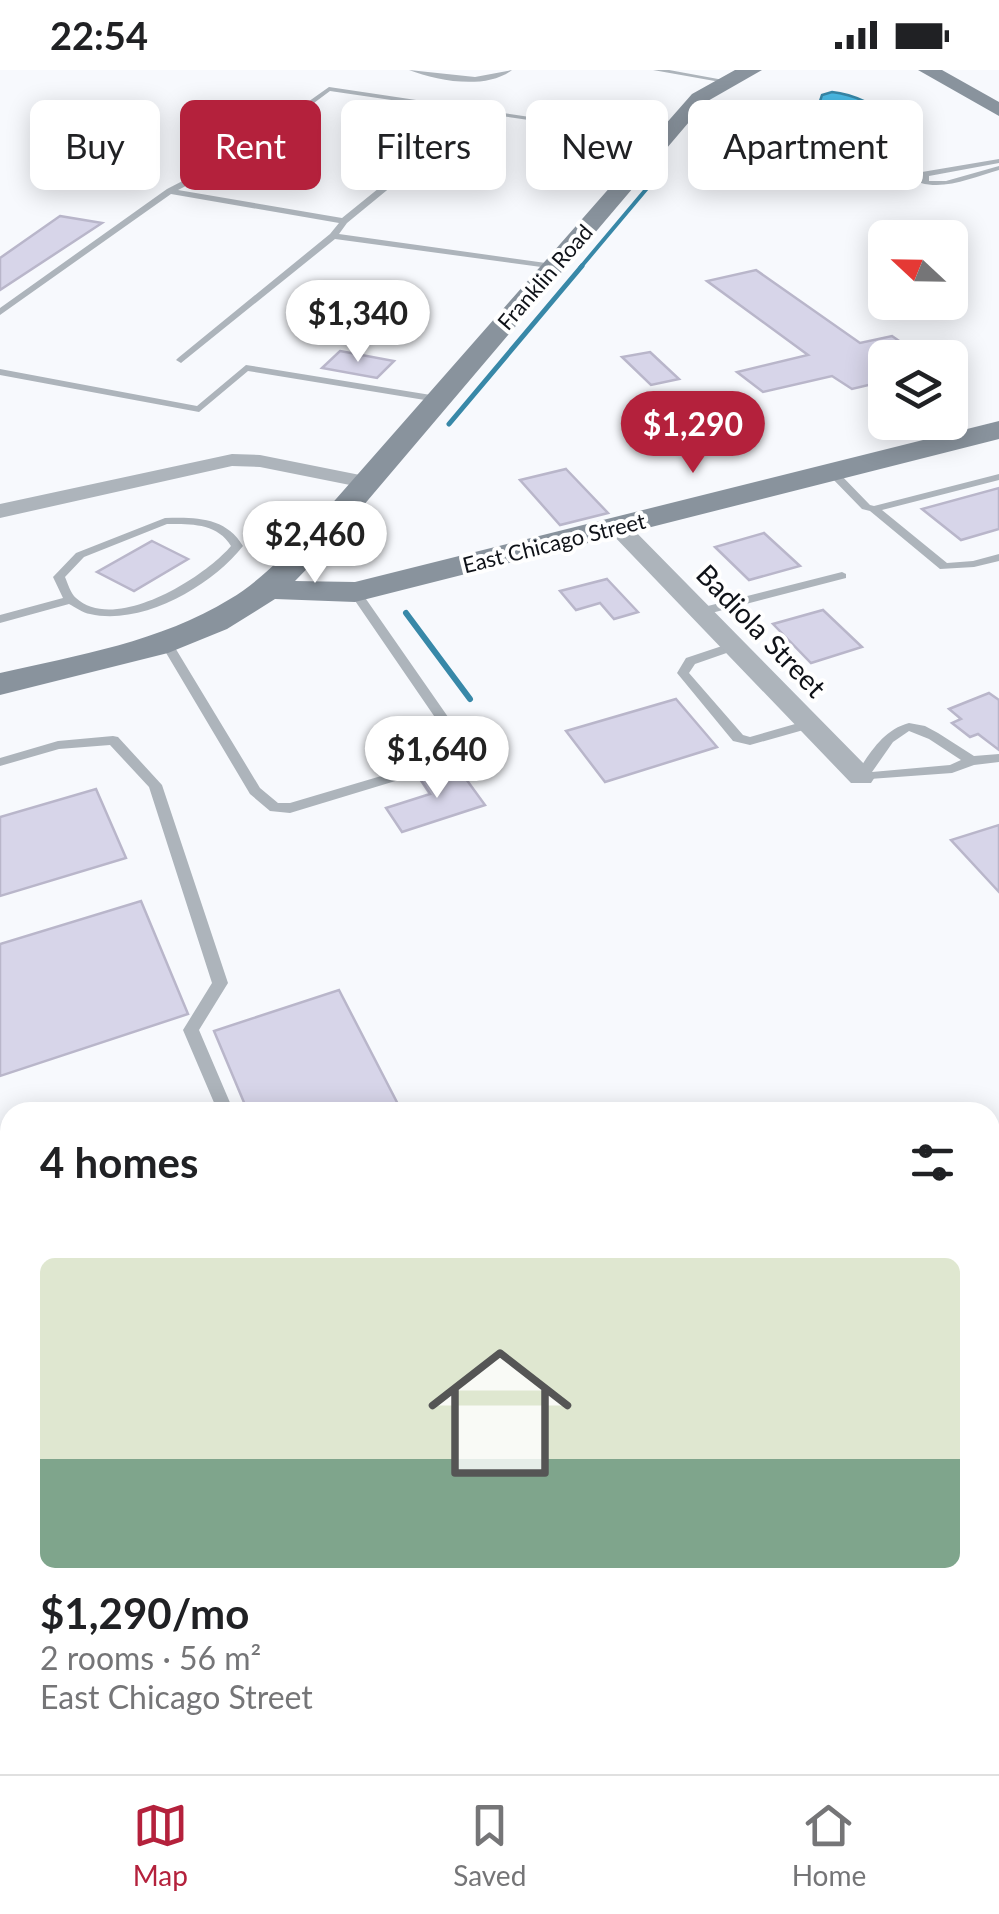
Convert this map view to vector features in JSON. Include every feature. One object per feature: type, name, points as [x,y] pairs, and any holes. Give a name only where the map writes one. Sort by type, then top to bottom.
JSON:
[{"type":"street","points":[[928,70],[999,110]]},
{"type":"street","name":"Franklin Road","points":[[668,137],[699,98],[739,75]]},
{"type":"street","name":"Franklin Road","points":[[268,588],[318,539],[621,190]]},
{"type":"street","name":"East Chicago Street","points":[[268,588],[319,594],[356,592],[403,582],[999,430]]},
{"type":"street","points":[[0,511],[204,464],[260,461],[365,482]]},
{"type":"street","name":"Badiola Street","points":[[618,527],[861,777]]},
{"type":"street","points":[[318,539],[323,553],[354,574],[403,582]]},
{"type":"street","points":[[2,677],[165,641],[240,608],[268,588]]},
{"type":"lane","points":[[412,70],[486,80],[499,78],[509,70]]},
{"type":"lane","points":[[656,70],[739,75]]},
{"type":"lane","points":[[701,70],[739,75]]},
{"type":"lane","points":[[0,312],[170,191],[236,157],[330,89],[404,100]]},
{"type":"lane","points":[[999,164],[946,183],[925,183],[925,174],[999,164]]},
{"type":"lane","points":[[181,360],[333,236],[344,221],[382,190]]},
{"type":"lane","points":[[170,191],[344,221]]},
{"type":"lane","points":[[333,236],[553,267]]},
{"type":"lane","points":[[0,372],[199,410],[246,368],[437,399]]},
{"type":"lane","points":[[832,472],[866,507],[874,509],[944,566],[999,557]]},
{"type":"lane","points":[[874,509],[999,476]]},
{"type":"lane","points":[[200,521],[233,536],[238,546],[216,572],[146,607],[100,614],[81,610],[69,600],[60,577],[67,566],[80,555],[146,525],[200,521]]},
{"type":"lane","points":[[700,612],[842,576]]},
{"type":"lane","points":[[165,641],[256,791],[275,808],[290,808],[420,769],[464,750],[356,592]]},
{"type":"lane","points":[[0,619],[69,600]]},
{"type":"lane","points":[[734,646],[690,660],[683,673],[733,734],[750,741],[810,724]]},
{"type":"lane","points":[[861,777],[891,731],[906,726],[923,730],[972,761]]},
{"type":"lane","points":[[2,757],[58,745],[113,740],[155,784],[220,983],[191,1030],[222,1102]]},
{"type":"lane","points":[[861,777],[952,769],[972,761],[999,758]]},
{"type":"water","points":[[832,92],[860,100],[820,100],[822,95]]},
{"type":"building","points":[[60,216],[102,223],[0,290],[0,258]]},
{"type":"building","points":[[756,270],[860,343],[868,341],[868,385],[852,389],[832,376],[763,392],[737,372],[808,355],[707,281]]},
{"type":"building","points":[[340,351],[394,361],[377,378],[322,368]]},
{"type":"building","points":[[650,352],[679,379],[651,385],[622,357]]},
{"type":"building","points":[[566,469],[608,513],[560,525],[520,480]]},
{"type":"building","points":[[999,488],[999,529],[961,540],[922,509]]},
{"type":"building","points":[[764,533],[800,566],[749,580],[715,547]]},
{"type":"building","points":[[152,541],[188,559],[134,591],[97,572]]},
{"type":"building","points":[[607,579],[638,612],[614,619],[600,603],[576,610],[560,591]]},
{"type":"building","points":[[823,610],[862,647],[811,663],[773,624]]},
{"type":"building","points":[[989,693],[999,700],[999,750],[978,734],[970,737],[952,723],[961,719],[949,709]]},
{"type":"building","points":[[676,699],[717,747],[605,782],[566,731]]},
{"type":"building","points":[[458,768],[485,805],[402,832],[386,808],[430,794],[420,779]]},
{"type":"building","points":[[96,789],[126,858],[0,896],[0,817]]},
{"type":"building","points":[[999,825],[999,892],[951,840]]},
{"type":"building","points":[[141,901],[188,1014],[0,1076],[0,944]]},
{"type":"building","points":[[339,990],[397,1102],[244,1102],[214,1031]]},
{"type":"waterway","points":[[580,268],[646,190]]},
{"type":"waterway","points":[[449,424],[582,266]]},
{"type":"waterway","points":[[406,613],[470,699]]}]
